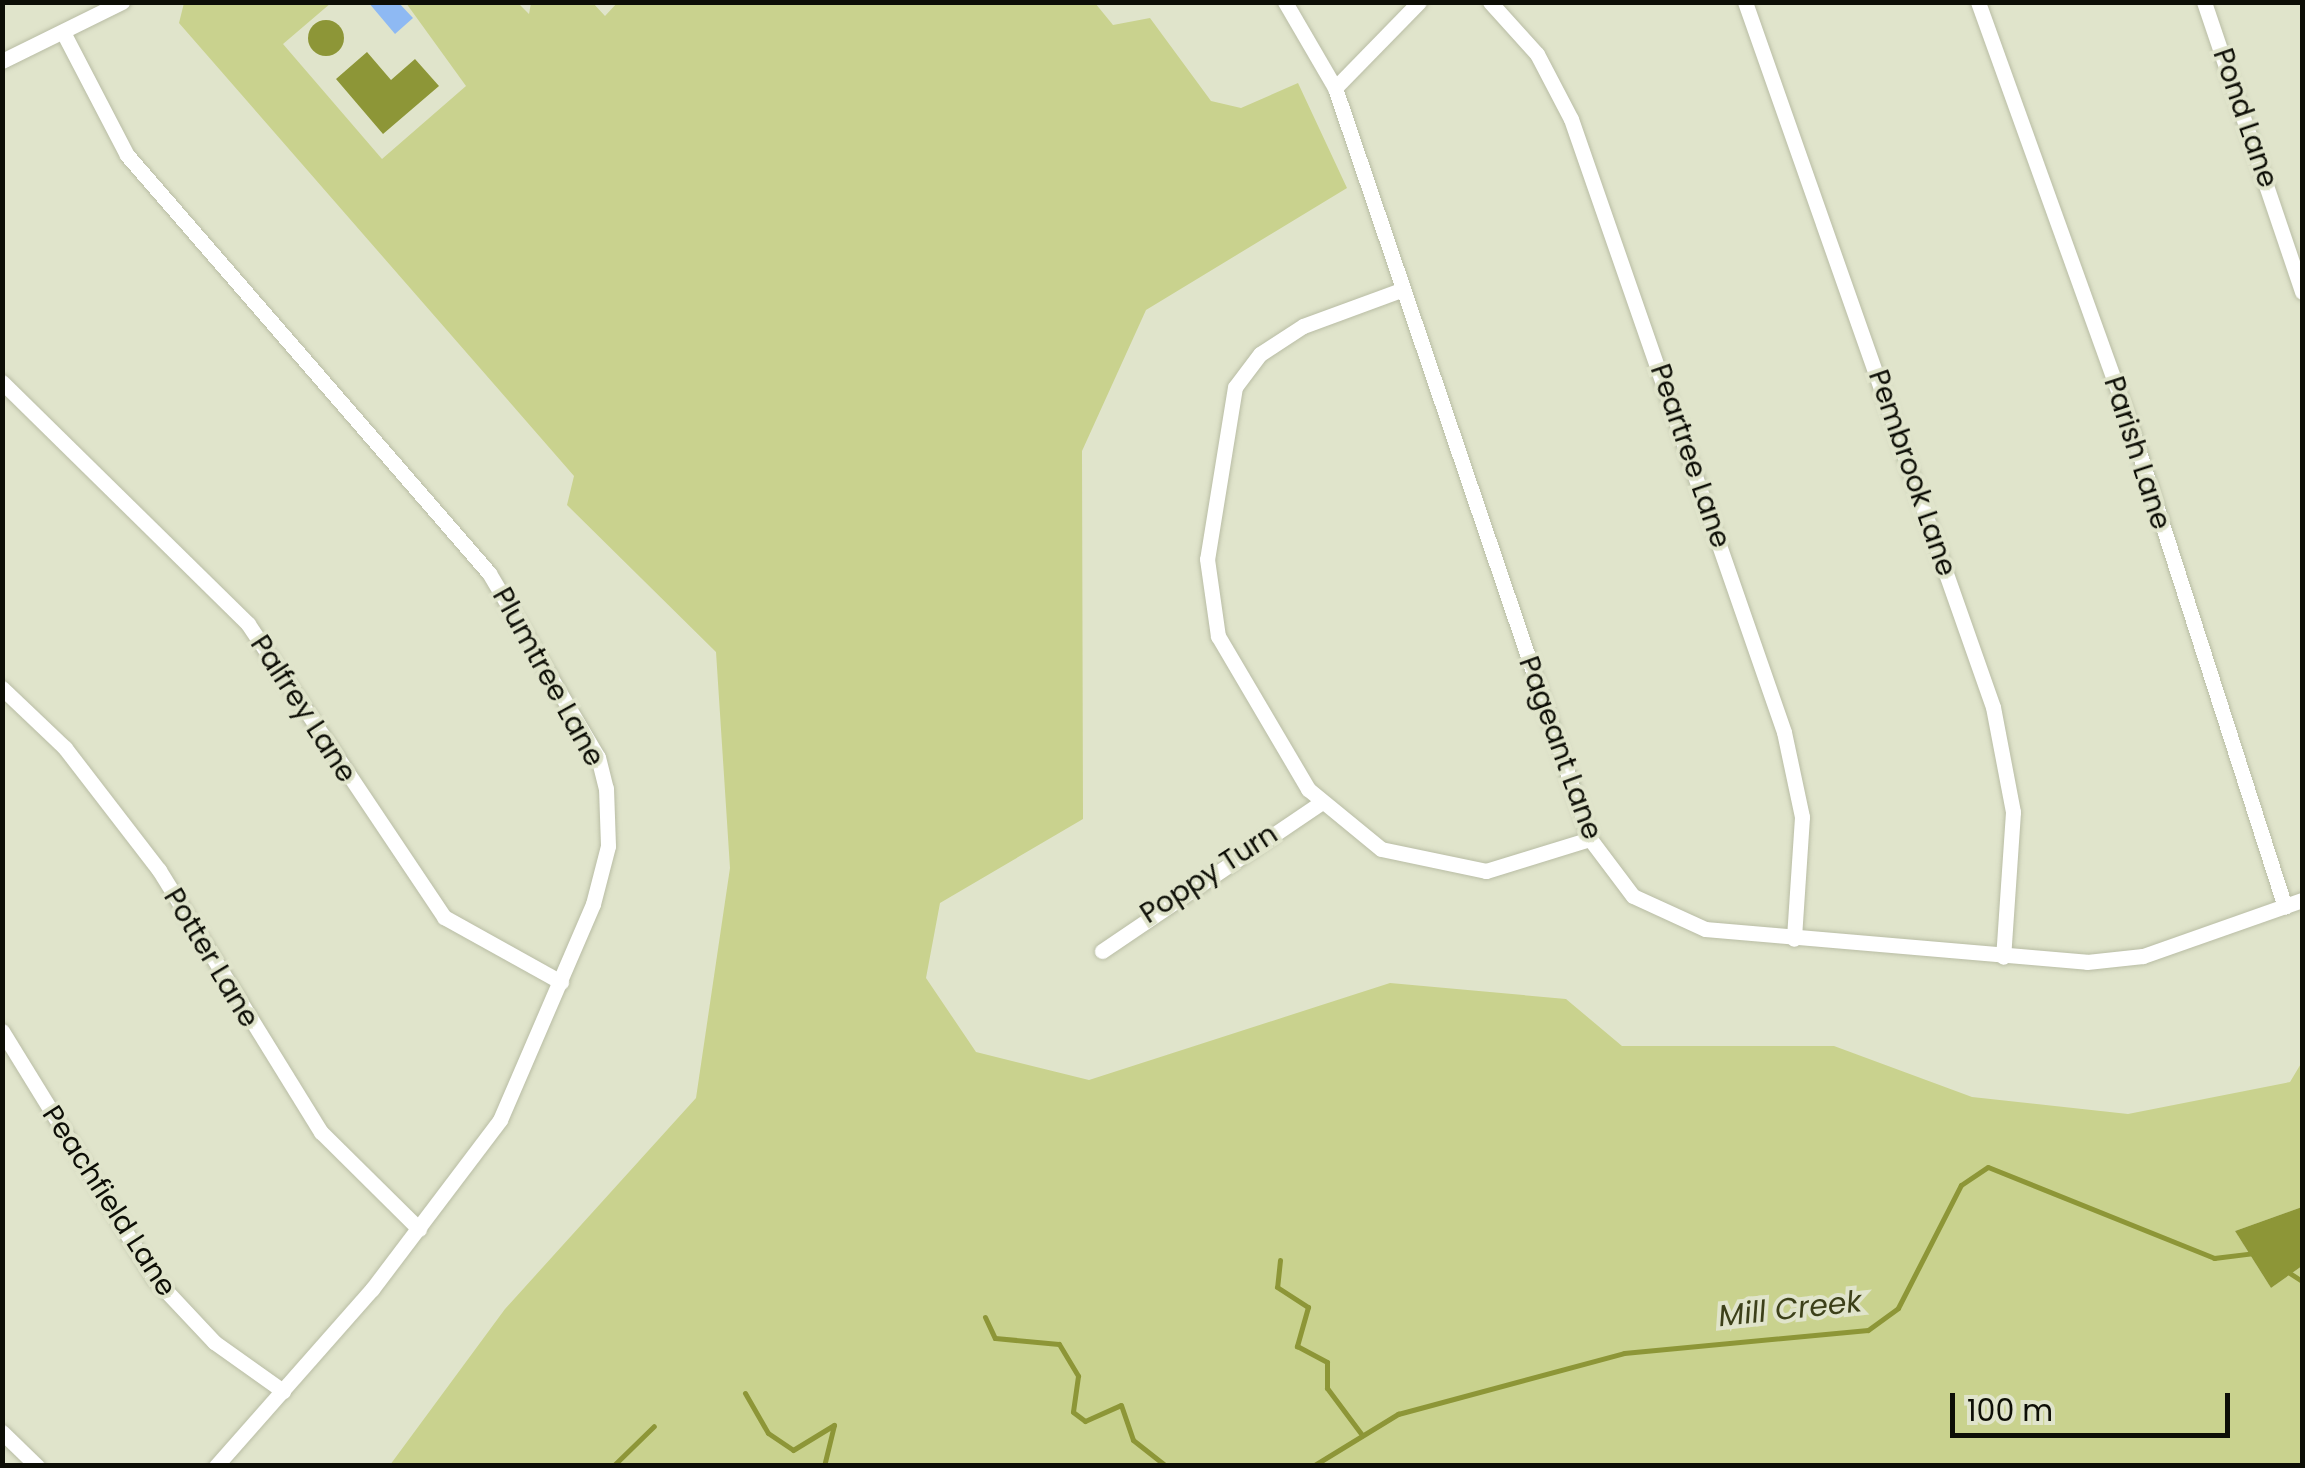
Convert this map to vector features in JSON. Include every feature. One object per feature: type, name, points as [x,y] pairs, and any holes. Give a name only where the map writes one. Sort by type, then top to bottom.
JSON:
[{"type":"street","points":[[2,61],[65,36],[122,2]]},
{"type":"street","name":"Pageant Lane","points":[[1285,2],[1335,88],[1590,839],[1654,912],[1705,929],[1794,939],[2003,957],[2143,956],[2302,900]]},
{"type":"street","points":[[1335,88],[1420,2]]},
{"type":"street","name":"Peartree Lane","points":[[1490,2],[1537,54],[1572,118],[1784,732],[1802,817],[1794,939]]},
{"type":"street","name":"Pembrook Lane","points":[[1745,2],[1993,707],[2014,812],[2003,957]]},
{"type":"street","name":"Parish Lane","points":[[1978,2],[2130,424],[2285,907]]},
{"type":"street","name":"Pond Lane","points":[[2204,2],[2302,292]]},
{"type":"street","name":"Plumtree Lane","points":[[65,36],[127,154],[488,573],[598,758],[608,846],[561,982],[500,1120],[419,1230],[216,1466]]},
{"type":"street","points":[[1401,290],[1303,326],[1260,354],[1235,387],[1223,446],[1207,572],[1218,636],[1246,695],[1321,803],[1381,850],[1432,864],[1486,871],[1590,839]]},
{"type":"street","name":"Palfrey Lane","points":[[2,382],[248,624],[444,916],[561,982]]},
{"type":"street","name":"Potter Lane","points":[[2,688],[66,748],[159,870],[320,1132],[419,1230]]},
{"type":"street","name":"Poppy Turn","points":[[1102,951],[1321,803]]},
{"type":"street","name":"Peachfield Lane","points":[[2,1031],[154,1278],[214,1342],[283,1390]]},
{"type":"street","points":[[2,1432],[38,1466]]},
{"type":"shaded area","points":[[618,2],[1095,3],[1113,25],[1150,18],[1211,101],[1241,108],[1298,83],[1347,188],[1146,310],[1082,451],[1083,819],[940,903],[926,978],[976,1052],[1089,1080],[1390,983],[1566,999],[1622,1046],[1834,1046],[1972,1097],[2128,1114],[2290,1082],[2302,1062],[2302,1207],[2235,1231],[2271,1288],[2302,1266],[2302,1465],[390,1465],[505,1309],[696,1098],[730,868],[716,652],[567,505],[574,476],[179,23],[184,3],[331,3],[283,44],[382,159],[466,86],[406,3],[518,3],[529,14],[531,3],[593,3],[605,16]]},
{"type":"shaded area","points":[[326,20],[339,25],[344,38],[339,51],[326,56],[313,51],[308,38],[313,25]]},
{"type":"shaded area","points":[[367,52],[391,80],[415,59],[439,86],[383,134],[336,79]]},
{"type":"shaded area","points":[[2302,1207],[2302,1266],[2271,1288],[2235,1231]]},
{"type":"building","points":[[368,2],[398,2],[413,18],[395,34]]},
{"type":"waterway","name":"Mill Creek","points":[[1313,1466],[1398,1414],[1624,1353],[1868,1330],[1898,1308],[1961,1185],[1988,1167],[2214,1258],[2252,1253]]},
{"type":"waterway","points":[[1280,1260],[1277,1287],[1308,1307],[1297,1346],[1327,1362],[1327,1388],[1362,1435]]},
{"type":"waterway","points":[[2288,1272],[2302,1281]]},
{"type":"waterway","points":[[985,1317],[995,1338],[1059,1344],[1078,1376],[1073,1412],[1085,1421],[1121,1405],[1133,1440],[1166,1466]]},
{"type":"waterway","points":[[745,1393],[768,1433],[793,1450],[834,1425],[824,1466]]},
{"type":"waterway","points":[[613,1466],[654,1426]]}]
